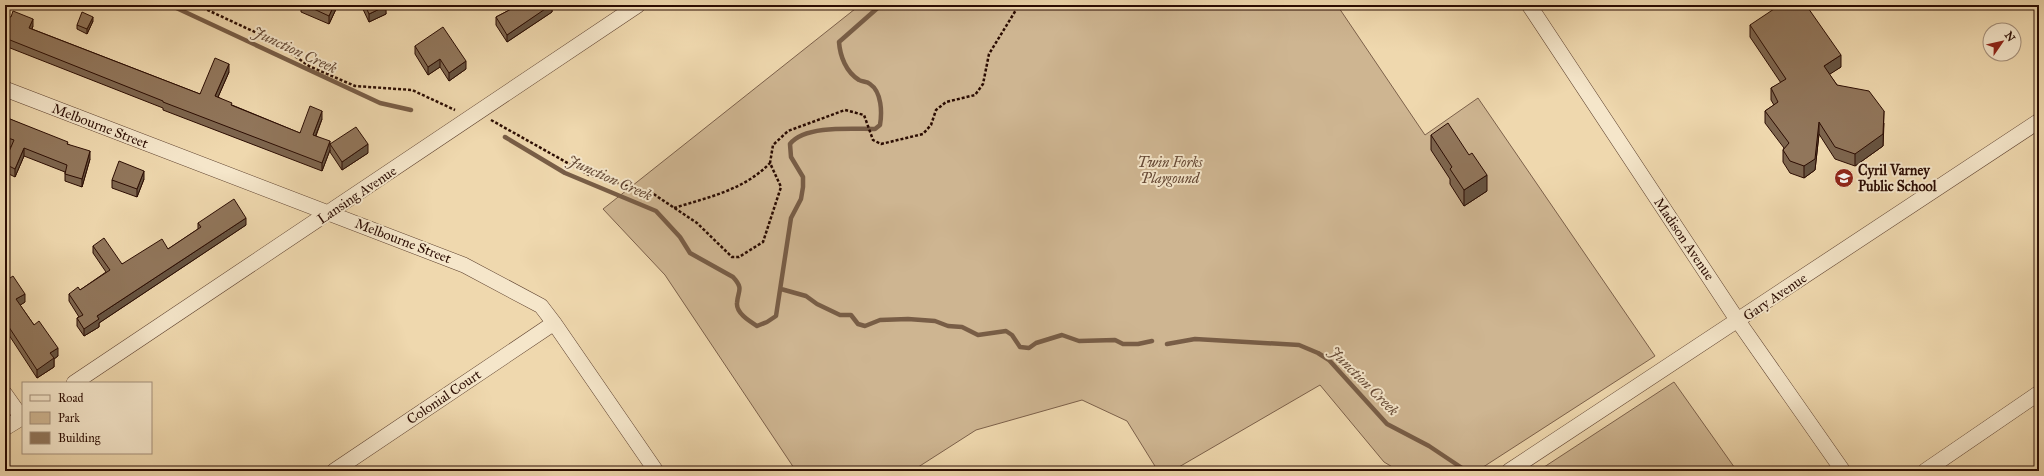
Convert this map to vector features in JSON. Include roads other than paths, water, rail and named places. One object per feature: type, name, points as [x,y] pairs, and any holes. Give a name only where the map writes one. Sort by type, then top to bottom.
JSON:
[{"type":"street","name":"Lansing Avenue","points":[[76,382],[472,118],[638,5]]},
{"type":"street","name":"Madison Avenue","points":[[1529,5],[1738,321],[1843,471]]},
{"type":"street","name":"Melbourne Street","points":[[5,90],[464,265],[540,306],[554,323],[656,471]]},
{"type":"street","name":"Gary Avenue","points":[[1509,471],[2039,121]]},
{"type":"street","name":"Colonial Court","points":[[334,471],[554,323]]},
{"type":"street","points":[[1925,471],[2039,393]]},
{"type":"street","points":[[5,394],[22,418],[5,428]]},
{"type":"waterway","name":"Junction Creek","points":[[170,5],[380,103],[411,110]]},
{"type":"waterway","points":[[505,137],[565,173],[656,211],[680,237],[690,253],[733,277],[740,290],[737,307],[750,322],[757,326],[776,316],[791,218],[801,199],[803,177],[791,157],[790,144],[797,138],[817,131],[830,129],[875,129],[880,125],[881,109],[877,92],[869,83],[854,77],[847,68],[842,58],[839,42],[881,5]]},
{"type":"waterway","name":"Junction Creek","points":[[781,289],[806,296],[817,304],[840,315],[851,315],[858,324],[865,326],[880,320],[908,319],[935,321],[948,326],[962,327],[978,335],[1006,331],[1012,335],[1020,347],[1029,348],[1036,343],[1062,335],[1079,341],[1115,340],[1123,344],[1138,344],[1152,341]]},
{"type":"waterway","name":"Junction Creek","points":[[1167,344],[1195,339],[1299,345],[1318,353],[1329,360],[1387,424],[1429,446],[1462,468]]},
{"type":"place","name":"Cyril Varney Public School","points":[[1844,178]]},
{"type":"park label","name":"Twin Forks Playgound","points":[[1170,170]]}]
